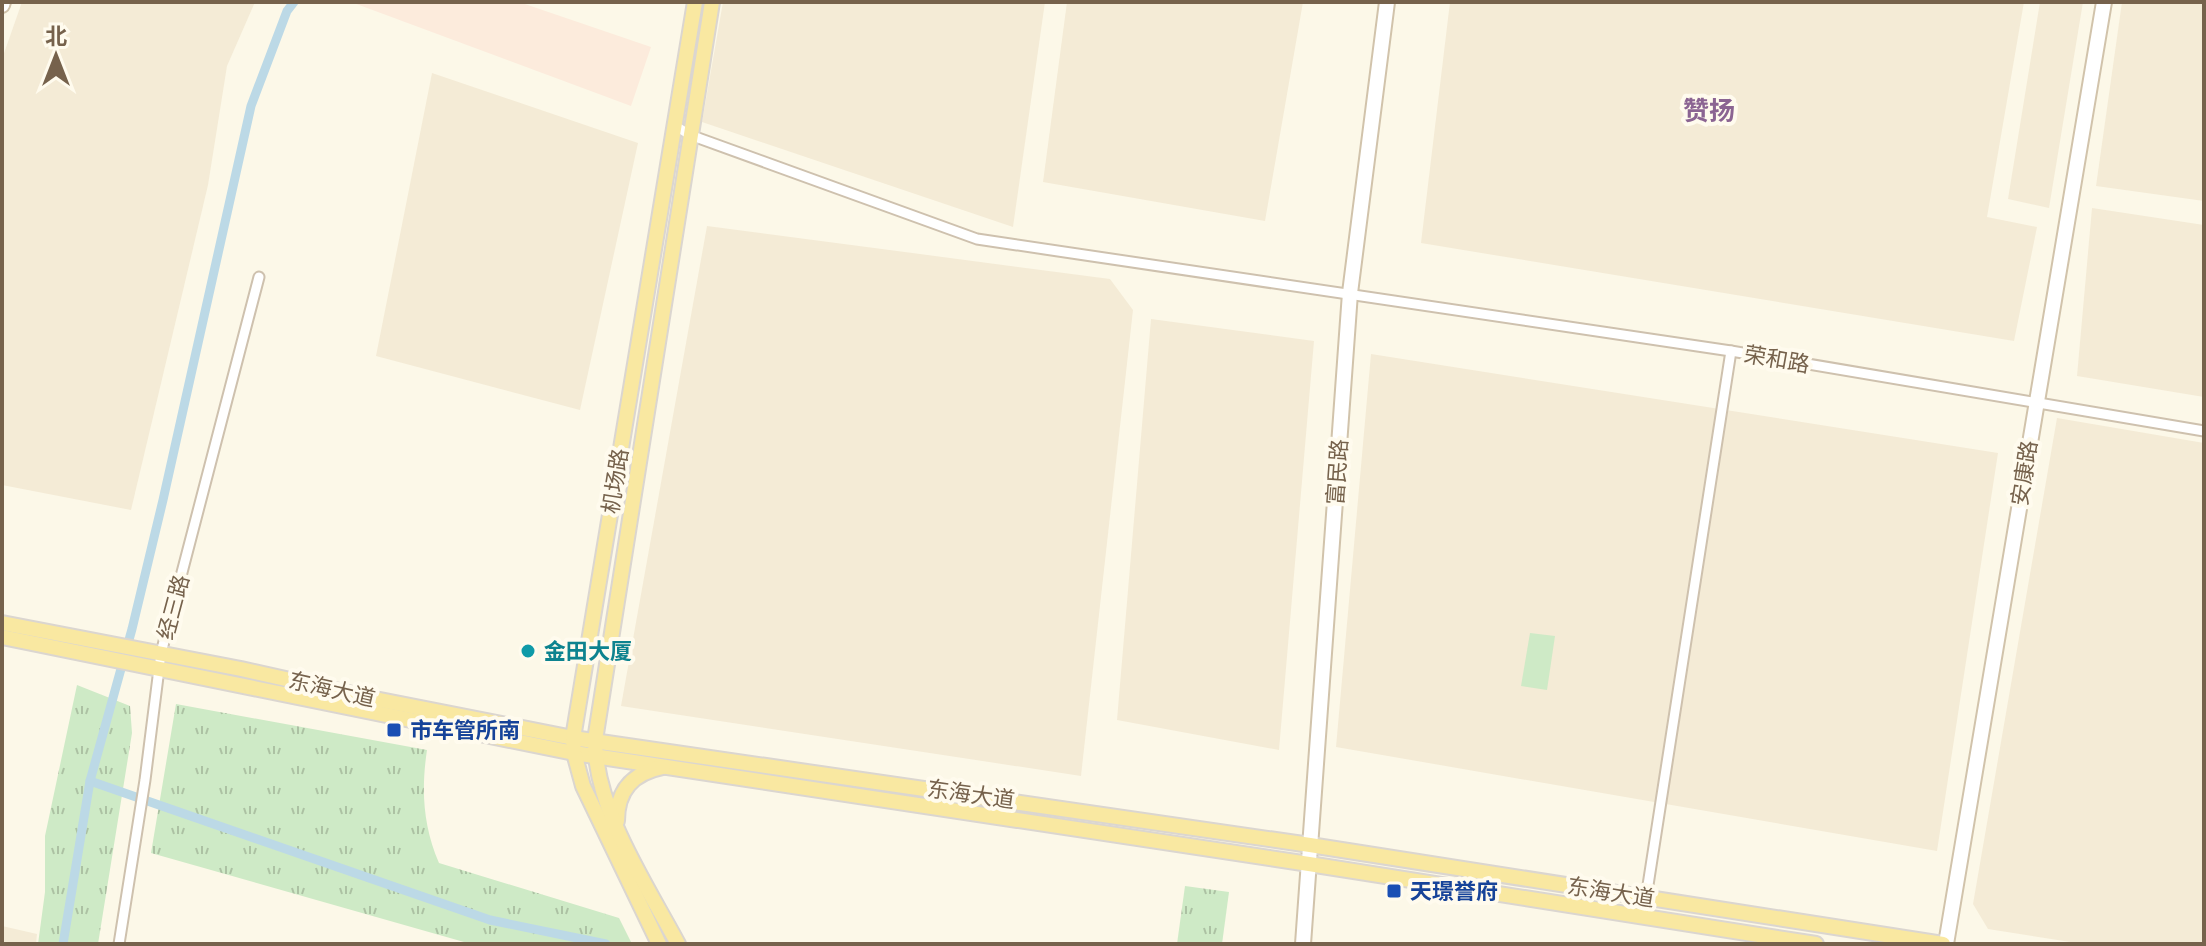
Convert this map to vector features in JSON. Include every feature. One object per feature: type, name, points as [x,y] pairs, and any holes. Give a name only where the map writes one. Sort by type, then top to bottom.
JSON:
[{"type":"main road","name":"机场路","points":[[659,944],[583,786],[574,745],[695,2]]},
{"type":"main road","name":"机场路","points":[[678,944],[617,825],[603,790],[595,748],[712,2]]},
{"type":"main road","name":"东海大道","points":[[2,623],[104,650]]},
{"type":"main road","name":"东海大道","points":[[2,637],[154,659],[574,745],[1310,845],[1945,944]]},
{"type":"main road","name":"东海大道","points":[[595,748],[668,766],[1816,944]]},
{"type":"main road","points":[[617,825],[617,811],[625,786],[638,775],[668,766]]},
{"type":"street","name":"富民路","points":[[1303,944],[1350,293],[1387,2]]},
{"type":"street","name":"安康路","points":[[1945,944],[2104,2]]},
{"type":"street","name":"荣和路","points":[[674,125],[690,135],[977,239],[1731,351],[2204,431]]},
{"type":"street","name":"经三路","points":[[119,944],[145,780],[154,659],[259,277]]},
{"type":"street","points":[[1646,898],[1731,351]]},
{"type":"shaded area","points":[[22,2],[255,2],[227,66],[208,185],[131,510],[2,485],[2,59]]},
{"type":"shaded area","points":[[351,2],[519,2],[651,47],[631,106]]},
{"type":"shaded area","points":[[723,2],[1045,2],[1013,227],[702,122]]},
{"type":"shaded area","points":[[1067,2],[1303,2],[1265,221],[1043,182]]},
{"type":"shaded area","points":[[1450,2],[2024,2],[1987,217],[2037,227],[2014,341],[1421,243]]},
{"type":"shaded area","points":[[2040,2],[2083,2],[2049,208],[2008,199]]},
{"type":"shaded area","points":[[2122,2],[2204,2],[2204,201],[2096,186]]},
{"type":"shaded area","points":[[432,73],[638,143],[580,410],[376,356]]},
{"type":"shaded area","points":[[2092,208],[2204,225],[2204,397],[2077,376]]},
{"type":"shaded area","points":[[707,226],[1110,279],[1133,310],[1081,776],[621,706]]},
{"type":"shaded area","points":[[1151,319],[1314,341],[1279,750],[1117,720]]},
{"type":"shaded area","points":[[1371,354],[1998,453],[1937,851],[1336,747]]},
{"type":"shaded area","points":[[2057,418],[2204,443],[2204,944],[2083,944],[1988,929],[1973,904]]},
{"type":"shaded area","points":[[2,926],[37,934],[36,944],[2,944]]},
{"type":"green space","points":[[1530,633],[1555,636],[1547,690],[1521,686]]},
{"type":"green space","points":[[77,685],[130,706],[132,733],[98,944],[38,944],[45,892],[45,836]]},
{"type":"green space","points":[[176,704],[427,750],[425,808],[439,863],[619,918],[632,944],[471,944],[151,853]]},
{"type":"green space","points":[[1185,886],[1229,892],[1222,944],[1177,944]]},
{"type":"waterway","points":[[63,944],[90,781],[132,629],[163,500],[251,106],[287,11],[294,2]]},
{"type":"waterway","points":[[90,781],[490,920],[606,944]]},
{"type":"place","name":"金田大厦","points":[[528,651]]},
{"type":"place","name":"市车管所南","points":[[394,730]]},
{"type":"place","name":"天璟誉府","points":[[1394,891]]},
{"type":"district","name":"赞扬","points":[[1709,110]]}]
